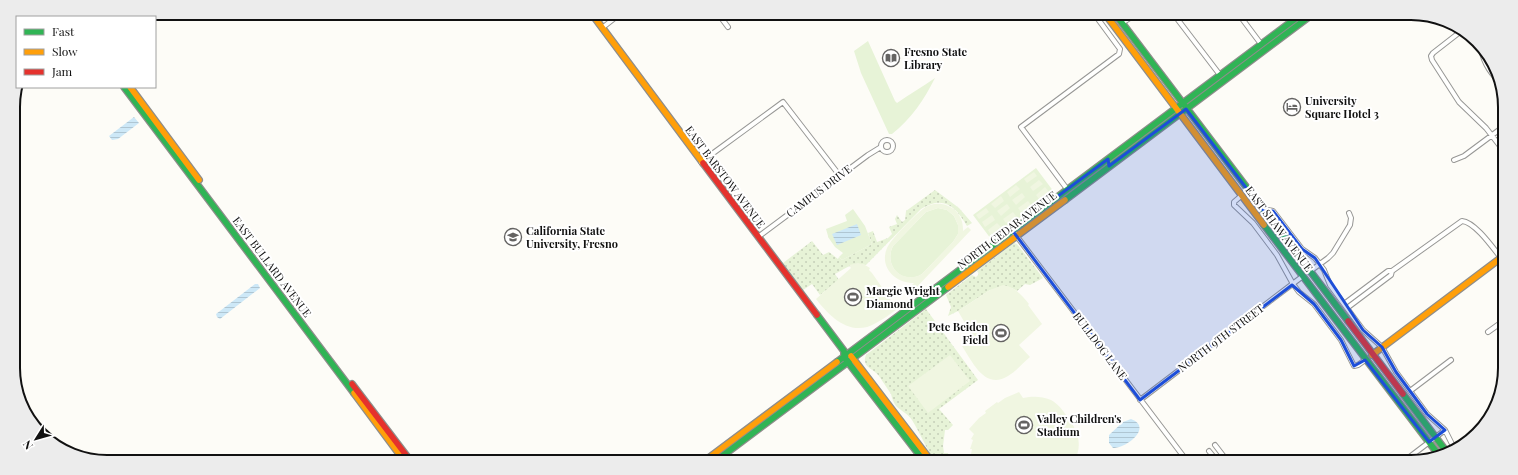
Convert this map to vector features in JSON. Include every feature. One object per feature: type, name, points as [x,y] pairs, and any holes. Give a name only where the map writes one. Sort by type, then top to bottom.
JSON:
[{"type":"main road","name":"EAST BARSTOW AVENUE","points":[[596,20],[701,162],[848,356],[920,455]]},
{"type":"main road","name":"EAST SHAW AVENUE","points":[[1109,20],[1365,360],[1436,451]]},
{"type":"main road","points":[[1114,20],[1116,23],[1122,23]]},
{"type":"main road","name":"EAST SHAW AVENUE","points":[[1119,20],[1444,448]]},
{"type":"main road","name":"NORTH CEDAR AVENUE","points":[[723,455],[848,356],[1012,230],[1294,20]]},
{"type":"main road","name":"NORTH CEDAR AVENUE","points":[[713,455],[1016,236],[1305,20]]},
{"type":"main road","points":[[1265,50],[1265,46],[1270,41],[1271,37]]},
{"type":"main road","points":[[1251,60],[1253,55],[1261,48],[1261,44]]},
{"type":"main road","points":[[1230,76],[1230,71],[1252,51]]},
{"type":"main road","name":"EAST BULLARD AVENUE","points":[[125,88],[399,455]]},
{"type":"main road","name":"EAST BULLARD AVENUE","points":[[131,88],[267,273],[405,455]]},
{"type":"main road","points":[[1114,162],[1115,157],[1130,146],[1138,135]]},
{"type":"main road","points":[[1101,172],[1102,167],[1108,162],[1108,159]]},
{"type":"main road","points":[[1261,222],[1274,232],[1303,270],[1309,272]]},
{"type":"main road","points":[[1372,355],[1498,261]]},
{"type":"main road","points":[[1303,276],[1309,278],[1337,315],[1350,326]]},
{"type":"main road","name":"EAST BARSTOW AVENUE","points":[[848,356],[926,455]]},
{"type":"main road","points":[[717,455],[732,441]]},
{"type":"street","points":[[602,28],[612,20]]},
{"type":"street","points":[[723,20],[728,27]]},
{"type":"street","points":[[1067,189],[1021,127],[1119,54],[1120,49],[1099,20]]},
{"type":"street","points":[[1122,23],[1127,20]]},
{"type":"street","points":[[1178,20],[1220,75]]},
{"type":"street","points":[[1243,20],[1261,44]]},
{"type":"street","points":[[1457,34],[1433,53],[1431,56],[1432,60],[1459,102],[1486,128],[1498,143]]},
{"type":"street","points":[[701,162],[783,102],[840,176]]},
{"type":"street","points":[[1454,160],[1464,156],[1498,131]]},
{"type":"street","name":"CAMPUS DRIVE","points":[[758,237],[881,147]]},
{"type":"street","points":[[1241,196],[1234,202],[1234,205],[1252,223],[1277,255],[1299,292],[1314,304],[1341,340],[1354,366],[1365,360]]},
{"type":"street","points":[[1264,212],[1268,210],[1273,211],[1302,249],[1315,258],[1324,270],[1330,285],[1363,330],[1382,347],[1388,356],[1393,369],[1427,414],[1445,430],[1452,444]]},
{"type":"street","points":[[1309,272],[1330,256],[1348,229],[1351,221],[1349,214]]},
{"type":"street","points":[[1346,306],[1388,271],[1392,271],[1457,223],[1464,221],[1469,223],[1498,254]]},
{"type":"street","name":"BULLDOG LANE","points":[[1012,230],[1182,455]]},
{"type":"street","name":"NORTH 9TH STREET","points":[[1140,400],[1303,276]]},
{"type":"street","points":[[1488,332],[1498,326]]},
{"type":"street","points":[[1410,391],[1451,360]]},
{"type":"street","points":[[1412,455],[1445,430]]},
{"type":"street","points":[[1215,445],[1223,455]]},
{"type":"street","points":[[1209,451],[1212,455]]},
{"type":"highlighted area","points":[[1186,109],[1263,210],[1273,211],[1302,249],[1315,258],[1363,330],[1382,347],[1396,372],[1427,414],[1445,430],[1429,442],[1365,360],[1354,366],[1341,340],[1314,304],[1292,285],[1140,400],[1012,230],[1108,159],[1109,166]]},
{"type":"green space","points":[[868,41],[897,103],[935,78],[916,109],[892,134],[889,134],[861,73],[854,51]]},
{"type":"green space","points":[[1036,168],[1054,192],[991,239],[973,215]]},
{"type":"green space","points":[[1034,172],[1037,176],[1027,183],[1024,179]]},
{"type":"green space","points":[[1039,180],[1043,184],[1033,191],[1030,187]]},
{"type":"green space","points":[[1016,185],[1020,189],[1010,197],[1007,192]]},
{"type":"green space","points":[[1045,187],[1049,192],[1039,199],[1036,195]]},
{"type":"green space","points":[[935,190],[959,208],[972,223],[967,226],[958,213],[948,205],[936,203],[929,205],[921,209],[866,265],[853,265],[835,274],[839,280],[820,295],[812,284],[803,290],[783,263],[812,241],[823,255],[829,252],[838,259],[839,257],[842,260],[872,244],[868,233],[873,231],[877,242],[888,238],[892,234],[889,227],[897,224],[895,219],[897,215],[902,222],[905,220],[906,211]]},
{"type":"green space","points":[[1022,193],[1025,197],[1016,205],[1012,200]]},
{"type":"green space","points":[[1001,196],[1004,201],[995,208],[991,204]]},
{"type":"green space","points":[[1028,201],[1031,205],[1021,212],[1018,208]]},
{"type":"green space","points":[[933,204],[951,207],[959,214],[963,225],[963,231],[968,227],[971,230],[913,291],[910,287],[914,283],[901,280],[890,273],[885,261],[885,255],[889,244],[904,227],[924,208]],"holes":[[[938,208],[947,210],[954,216],[958,225],[958,234],[953,242],[922,274],[915,277],[908,277],[897,272],[893,267],[891,260],[893,246],[926,212]]]},
{"type":"green space","points":[[1007,204],[1010,208],[1001,216],[997,211]]},
{"type":"green space","points":[[938,208],[947,210],[954,216],[958,225],[958,234],[953,242],[922,274],[908,278],[902,276],[893,267],[891,253],[893,246],[926,212]]},
{"type":"green space","points":[[986,208],[989,212],[979,219],[976,215]]},
{"type":"green space","points":[[853,209],[865,226],[872,244],[842,260],[839,257],[843,253],[835,247],[828,237],[826,229],[847,221],[845,215]]},
{"type":"green space","points":[[1013,212],[1016,216],[1006,223],[1003,219]]},
{"type":"green space","points":[[992,215],[995,220],[985,227],[982,222]]},
{"type":"green space","points":[[997,223],[1001,227],[991,235],[988,230]]},
{"type":"green space","points":[[1014,243],[1017,244],[1043,278],[1030,285],[1025,284],[1017,291],[1012,288],[990,290],[948,316],[951,307],[946,295],[972,275],[976,277],[979,274],[977,271]]},
{"type":"green space","name":"Margie Wright Diamond","points":[[858,263],[870,268],[869,270],[897,309],[876,323],[867,327],[858,328],[850,327],[842,323],[828,312],[816,299],[851,268],[849,265]]},
{"type":"green space","name":"Pete Beiden Field","points":[[1003,285],[1015,290],[1021,295],[1029,304],[1028,305],[1042,324],[1019,345],[1030,357],[1008,376],[1000,380],[993,380],[980,372],[962,346],[974,339],[958,311],[990,290]]},
{"type":"green space","points":[[926,309],[978,380],[939,409],[953,425],[948,430],[945,430],[943,446],[944,453],[948,453],[948,455],[931,455],[912,420],[893,402],[891,394],[877,373],[866,365],[866,355]]},
{"type":"green space","points":[[950,355],[970,381],[928,413],[908,386]]},
{"type":"green space","name":"Valley Children's Stadium","points":[[1019,392],[1023,398],[1044,398],[1051,400],[1058,405],[1076,431],[1079,443],[1077,455],[971,454],[972,449],[970,449],[973,440],[971,439],[974,434],[969,429],[986,413],[985,411],[1005,398]]},
{"type":"water","points":[[134,117],[139,123],[118,139],[112,140],[109,136]]},
{"type":"water","points":[[857,224],[861,235],[837,245],[832,234]]},
{"type":"water","points":[[255,284],[258,284],[260,288],[220,319],[217,317],[216,314]]},
{"type":"water","points":[[1131,419],[1137,423],[1139,432],[1125,445],[1113,448],[1109,443],[1109,435],[1123,422]]},
{"type":"traffic: fast","points":[[1120,20],[1348,321]]},
{"type":"traffic: fast","points":[[837,362],[1294,20]]},
{"type":"traffic: fast","points":[[1065,200],[1305,20]]},
{"type":"traffic: fast","points":[[125,88],[354,393]]},
{"type":"traffic: fast","points":[[1264,225],[1436,451]]},
{"type":"traffic: fast","points":[[724,455],[948,287]]},
{"type":"traffic: fast","points":[[817,315],[844,351],[844,357],[919,455]]},
{"type":"traffic: fast","points":[[1403,394],[1444,448]]},
{"type":"traffic: slow","points":[[596,20],[703,163]]},
{"type":"traffic: slow","points":[[1110,20],[1264,225]]},
{"type":"traffic: slow","points":[[131,88],[199,180]]},
{"type":"traffic: slow","points":[[948,287],[1065,200]]},
{"type":"traffic: slow","points":[[1372,355],[1498,260]]},
{"type":"traffic: slow","points":[[851,356],[926,455]]},
{"type":"traffic: slow","points":[[713,455],[837,362]]},
{"type":"traffic: slow","points":[[354,393],[400,455]]},
{"type":"traffic: jam","points":[[703,163],[817,315]]},
{"type":"traffic: jam","points":[[1348,321],[1403,394]]},
{"type":"traffic: jam","points":[[352,384],[406,455]]},
{"type":"place","name":"Fresno State Library","points":[[891,58]]},
{"type":"place","name":"University Square Hotel 3","points":[[1292,107]]},
{"type":"place","name":"California State University, Fresno","points":[[513,237]]},
{"type":"place","name":"Margie Wright Diamond","points":[[853,297]]},
{"type":"place","name":"Pete Beiden Field","points":[[1001,333]]},
{"type":"place","name":"Valley Children's Stadium","points":[[1024,425]]}]
